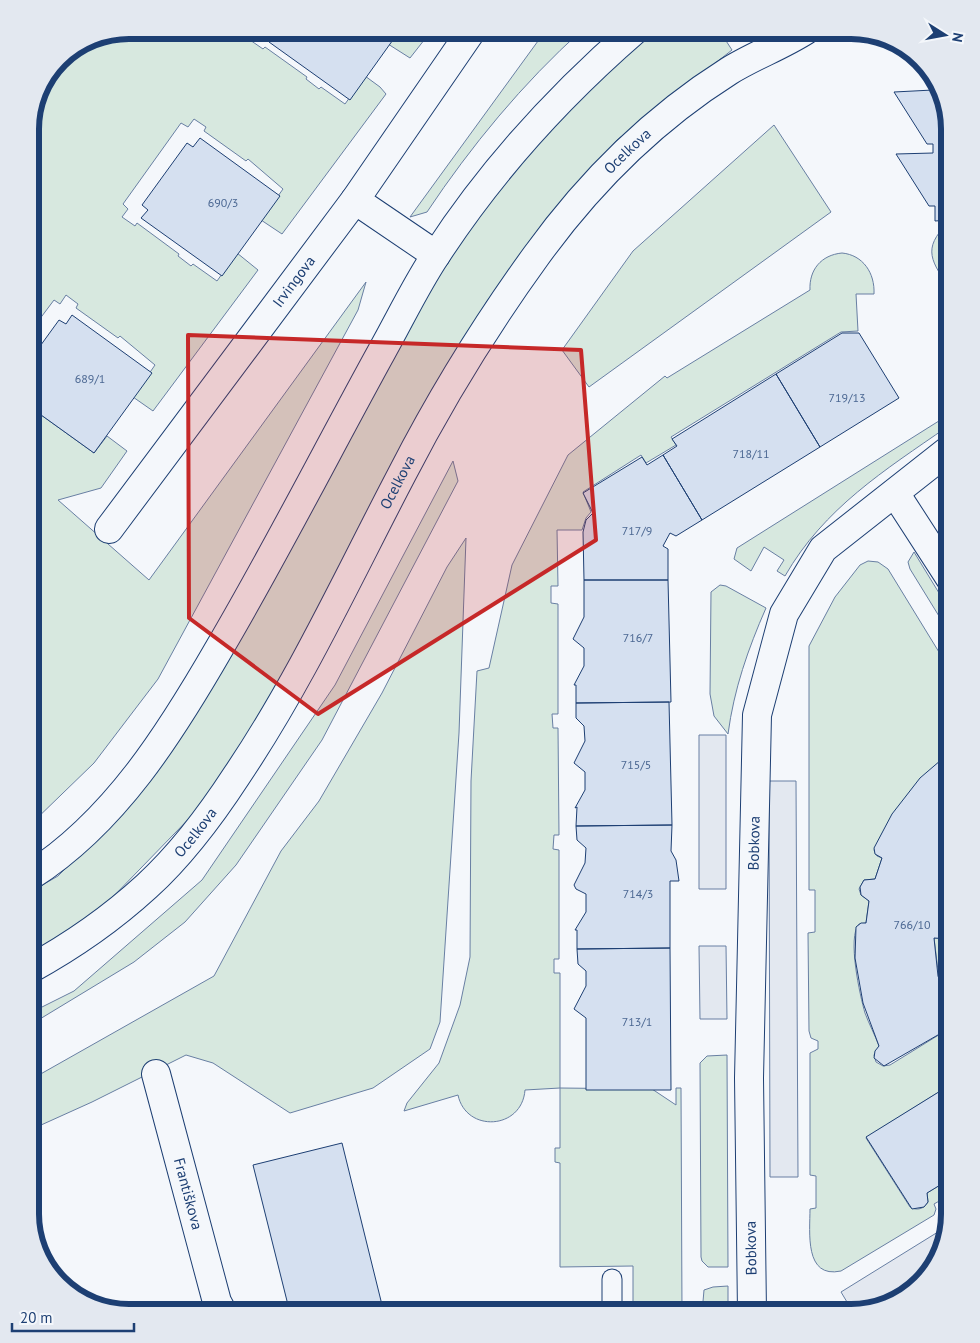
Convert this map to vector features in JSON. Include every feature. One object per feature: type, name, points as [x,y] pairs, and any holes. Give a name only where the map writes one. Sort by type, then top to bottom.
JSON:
[{"type":"street","name":"Irvingova","points":[[109,529],[355,200],[466,39]]},
{"type":"street","points":[[39,869],[70,846],[99,819],[176,722],[248,600],[340,427],[436,255],[486,187],[555,106],[625,39]]},
{"type":"street","name":"Ocelkova","points":[[39,964],[60,953],[106,921],[149,885],[187,844],[222,799],[269,727],[404,470],[478,340],[537,254],[620,156],[675,109],[731,70],[789,39]]},
{"type":"street","points":[[355,200],[436,255]]},
{"type":"street","name":"Bobkova","points":[[752,1304],[749,1078],[757,715],[784,614],[823,549],[941,456]]},
{"type":"street","points":[[895,493],[941,564]]},
{"type":"street","name":"Františkova","points":[[156,1074],[217,1304]]},
{"type":"lane","points":[[612,1280],[612,1304]]},
{"type":"highlighted area","points":[[188,335],[581,350],[596,540],[318,714],[189,618]]},
{"type":"shaded area","points":[[251,39],[307,77],[306,79],[319,89],[321,87],[345,104],[365,76],[386,94],[282,234],[261,220],[283,189],[248,159],[246,161],[204,131],[206,127],[194,119],[188,127],[181,123],[123,204],[128,209],[122,217],[135,226],[137,223],[179,254],[178,256],[191,266],[193,264],[217,281],[237,253],[258,270],[153,411],[133,397],[155,365],[120,336],[118,338],[76,308],[78,304],[66,295],[60,304],[54,300],[39,320],[39,123],[48,89],[57,74],[69,61],[79,54],[111,40]]},
{"type":"shaded area","points":[[392,39],[425,39],[410,58],[388,44]]},
{"type":"shaded area","points":[[539,39],[572,39],[499,116],[461,163],[427,212],[410,217]]},
{"type":"shaded area","points":[[642,39],[725,39],[732,50],[617,140],[487,301],[332,593],[208,799],[106,904],[39,950],[39,887],[58,876],[128,806],[422,297],[474,218],[527,152]]},
{"type":"shaded area","points":[[774,125],[831,212],[589,387],[562,350],[633,251]]},
{"type":"shaded area","points":[[941,231],[941,276],[932,256],[934,240]]},
{"type":"shaded area","points":[[835,254],[849,254],[862,261],[866,266],[874,286],[874,294],[856,294],[858,331],[841,332],[671,437],[676,445],[646,463],[641,455],[583,492],[591,512],[586,518],[582,530],[557,530],[558,586],[551,586],[551,603],[558,604],[558,714],[552,714],[553,728],[558,728],[559,835],[554,835],[553,849],[559,850],[559,959],[554,959],[554,973],[560,973],[560,1088],[525,1090],[522,1103],[514,1113],[505,1119],[493,1122],[482,1121],[471,1116],[463,1107],[458,1095],[404,1111],[407,1103],[439,1063],[460,1005],[470,957],[471,781],[477,671],[489,668],[512,565],[568,455],[665,376],[667,378],[810,290],[814,270],[822,260]]},
{"type":"shaded area","points":[[366,282],[358,310],[158,679],[94,763],[39,816],[39,413],[94,453],[107,436],[127,451],[101,488],[58,500],[149,580]]},
{"type":"shaded area","points":[[941,420],[941,431],[879,475],[837,510],[818,530],[785,576],[777,571],[784,560],[764,547],[751,571],[734,559],[737,548]]},
{"type":"shaded area","points":[[453,461],[458,481],[322,740],[236,865],[185,922],[134,962],[39,1020],[39,1008],[74,991],[202,880],[335,685]]},
{"type":"shaded area","points":[[466,538],[459,733],[440,1022],[430,1049],[373,1088],[290,1113],[213,1063],[186,1055],[39,1126],[39,1075],[214,976],[281,851],[319,801],[382,693],[447,567]]},
{"type":"shaded area","points":[[914,552],[941,596],[941,619],[910,569],[908,562]]},
{"type":"shaded area","points":[[868,561],[878,562],[888,569],[941,655],[941,761],[925,776],[897,809],[874,850],[877,856],[882,858],[875,879],[864,880],[859,889],[861,895],[869,901],[866,923],[859,924],[856,931],[854,953],[865,1013],[879,1046],[874,1055],[876,1062],[883,1066],[890,1065],[941,1034],[941,1091],[866,1138],[910,1207],[922,1208],[928,1202],[927,1193],[941,1184],[941,1200],[934,1204],[936,1209],[934,1215],[841,1271],[829,1272],[821,1268],[815,1261],[810,1241],[810,1209],[816,1208],[816,1176],[810,1175],[810,1053],[818,1049],[818,1041],[811,1038],[809,1031],[808,933],[815,932],[815,890],[809,890],[809,646],[835,597],[860,565]]},
{"type":"shaded area","points":[[720,585],[726,586],[766,608],[742,670],[728,734],[714,716],[710,694],[711,592]]},
{"type":"shaded area","points":[[699,735],[726,735],[726,889],[699,889]]},
{"type":"shaded area","points":[[769,781],[796,781],[798,1177],[770,1177]]},
{"type":"shaded area","points":[[934,938],[941,938],[941,989]]},
{"type":"shaded area","points":[[699,946],[726,946],[727,1019],[700,1019]]},
{"type":"shaded area","points":[[727,1055],[728,1267],[708,1267],[701,1257],[700,1063],[707,1056]]},
{"type":"shaded area","points":[[560,1088],[652,1089],[676,1105],[676,1088],[681,1088],[682,1304],[633,1304],[633,1266],[560,1267],[560,1163],[555,1162],[555,1148],[560,1148]]},
{"type":"shaded area","points":[[939,1231],[929,1259],[914,1279],[883,1298],[863,1303],[848,1304],[841,1292]]},
{"type":"shaded area","points":[[728,1286],[728,1304],[703,1304],[704,1290]]},
{"type":"building","points":[[271,39],[394,39],[350,100],[269,42]]},
{"type":"building","points":[[932,90],[934,94],[938,106],[941,129],[941,221],[935,221],[935,206],[929,206],[896,154],[933,153],[933,144],[927,144],[894,92]]},
{"type":"building","points":[[200,138],[280,196],[222,276],[141,218],[148,210],[142,205],[187,143],[193,147]]},
{"type":"building","points":[[72,315],[152,373],[94,453],[39,413],[39,348],[59,320],[66,324]]},
{"type":"building","points":[[842,333],[859,333],[899,398],[820,447],[776,374]]},
{"type":"building","points":[[776,374],[820,447],[702,520],[663,455],[677,446],[672,439]]},
{"type":"building","points":[[663,455],[702,520],[676,536],[670,533],[663,546],[668,549],[668,580],[584,580],[583,532],[586,520],[593,513],[583,493],[642,457],[647,465]]},
{"type":"building","points":[[584,580],[668,580],[671,702],[576,703],[576,685],[574,685],[584,666],[584,648],[573,639],[584,617]]},
{"type":"building","points":[[669,702],[672,825],[576,826],[577,807],[575,808],[585,790],[585,772],[574,763],[585,741],[584,726],[576,718],[576,703]]},
{"type":"building","points":[[941,760],[941,938],[934,938],[938,976],[941,984],[941,1033],[884,1066],[874,1058],[875,1051],[879,1046],[863,1003],[855,958],[856,927],[861,923],[866,923],[869,901],[861,895],[860,887],[864,880],[875,879],[882,858],[875,854],[874,848],[892,814],[920,778]]},
{"type":"building","points":[[672,825],[671,851],[676,860],[679,881],[670,881],[670,948],[577,949],[577,930],[575,930],[586,912],[586,894],[576,889],[574,885],[585,863],[586,848],[577,840],[576,826]]},
{"type":"building","points":[[670,948],[671,1090],[586,1090],[586,1018],[574,1009],[586,986],[586,971],[578,964],[577,949]]},
{"type":"building","points":[[941,1091],[941,1184],[927,1193],[928,1202],[924,1207],[912,1209],[866,1137]]},
{"type":"building","points":[[342,1143],[382,1304],[288,1304],[253,1165]]}]
